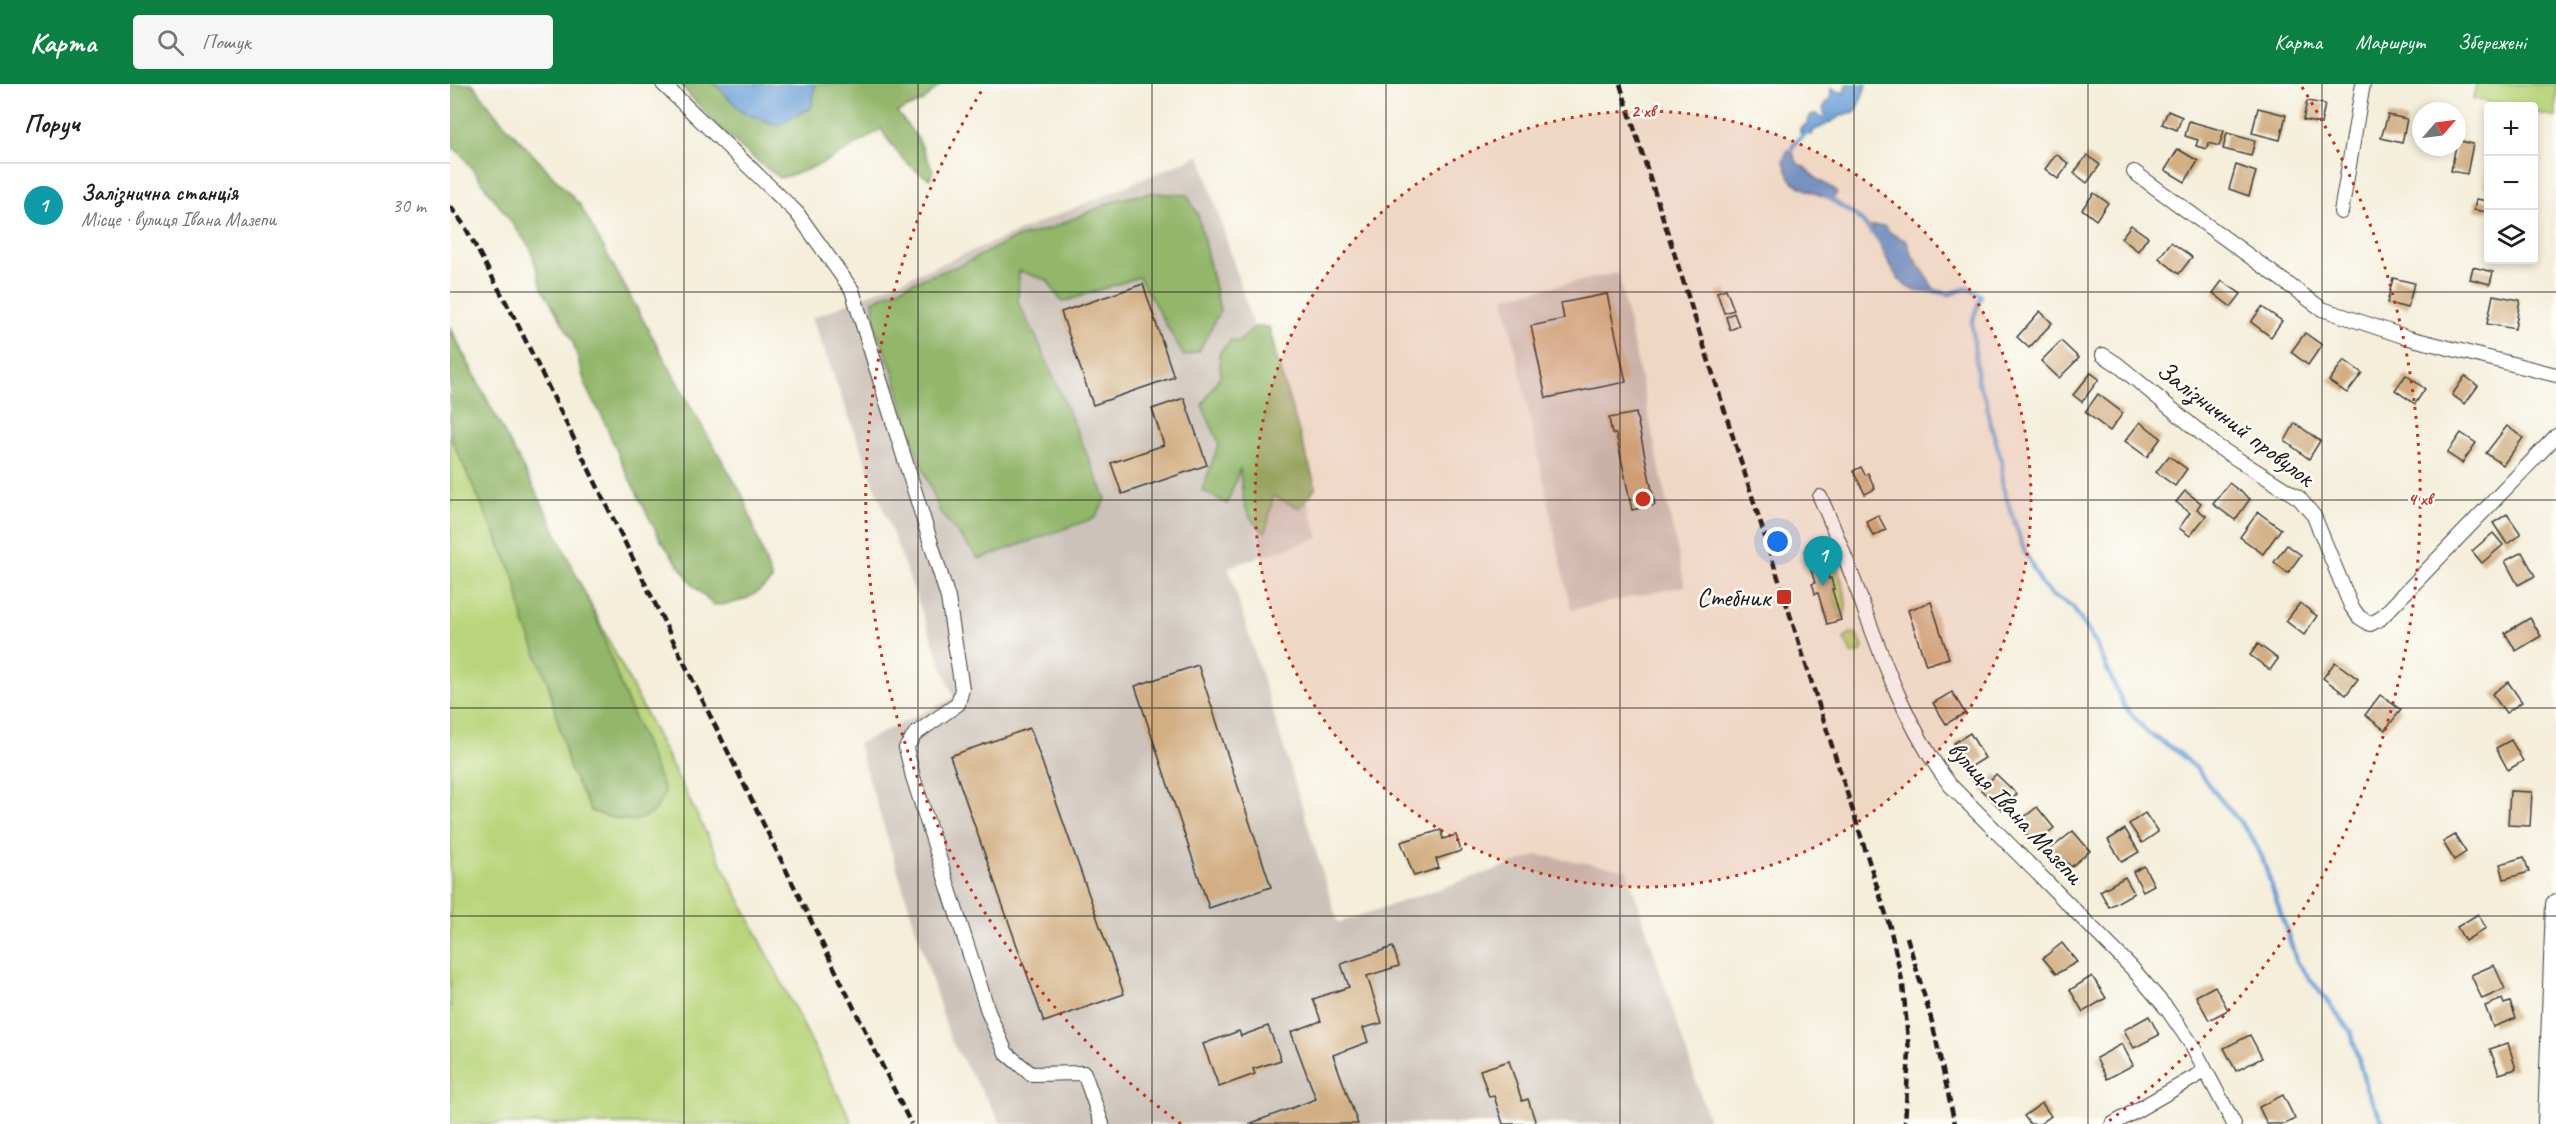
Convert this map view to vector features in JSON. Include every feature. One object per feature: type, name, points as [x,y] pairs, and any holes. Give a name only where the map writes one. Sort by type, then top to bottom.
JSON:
[{"type":"street","points":[[663,84],[797,213],[852,291],[948,598],[958,656],[962,689],[958,704],[915,734],[906,748],[913,777],[989,1014],[1006,1053],[1031,1074],[1084,1073],[1102,1124]]},
{"type":"street","points":[[2341,212],[2363,84]]},
{"type":"street","points":[[2134,172],[2322,309],[2409,338],[2556,375]]},
{"type":"street","name":"Залізничний провулок","points":[[2103,355],[2218,447],[2307,505],[2351,606],[2359,617],[2370,624],[2380,619],[2556,436]]},
{"type":"street","name":"вулиця Івана Мазепи","points":[[1820,497],[1900,700],[1933,762],[1950,785],[2132,967],[2186,1036],[2234,1124]]},
{"type":"street","points":[[2548,1124],[2556,904]]},
{"type":"street","points":[[2113,1124],[2205,1071]]},
{"type":"shaded area","points":[[1200,155],[1319,538],[1228,567],[1338,923],[1539,855],[1627,870],[1710,1124],[1002,1124],[951,1041],[858,744],[954,698],[812,318]]},
{"type":"shaded area","points":[[1618,273],[1685,586],[1571,610],[1504,297]]},
{"type":"green space","points":[[450,84],[473,84],[498,117],[580,205],[696,416],[743,496],[772,580],[752,596],[738,602],[713,605],[693,585],[660,539],[624,468],[602,416],[587,390],[572,339],[542,288],[531,249],[462,155],[450,145]]},
{"type":"green space","points":[[680,84],[715,84],[777,125],[811,108],[815,84],[941,84],[923,101],[897,112],[918,139],[933,170],[930,179],[915,170],[902,158],[881,129],[833,158],[780,178],[727,134]]},
{"type":"green space","points":[[2476,84],[2556,84],[2556,117],[2538,113],[2538,102],[2488,102],[2473,99]]},
{"type":"green space","points":[[1151,193],[1187,195],[1198,215],[1220,311],[1199,351],[1184,356],[1139,277],[1062,302],[1047,280],[1019,271],[1018,302],[1038,341],[1106,499],[1095,518],[979,559],[940,512],[914,445],[894,374],[875,326],[873,301],[911,283],[963,264],[1013,239],[1049,229],[1119,199]]},
{"type":"green space","points":[[450,326],[853,1124],[450,1124]]},
{"type":"green space","points":[[1254,327],[1269,327],[1316,487],[1300,508],[1273,496],[1266,532],[1258,527],[1248,513],[1243,496],[1240,468],[1227,504],[1202,490],[1219,443],[1202,405],[1221,374],[1219,353],[1231,340],[1239,342]]},
{"type":"green space","points":[[450,331],[546,511],[597,619],[621,686],[665,792],[652,813],[644,818],[625,820],[591,811],[570,770],[548,683],[524,623],[514,576],[450,436]]},
{"type":"green space","points":[[1819,546],[1831,559],[1841,580],[1846,603],[1842,620],[1832,589],[1835,588],[1829,578]]},
{"type":"green space","points":[[1850,633],[1857,635],[1863,646],[1861,652],[1852,654],[1844,639]]},
{"type":"water","points":[[715,84],[815,84],[811,108],[777,125],[742,112]]},
{"type":"water","points":[[1846,84],[1867,84],[1855,112],[1814,130],[1812,135],[1800,133],[1800,128],[1807,124],[1811,115],[1816,114],[1822,118],[1825,116],[1823,108],[1831,97],[1831,89],[1844,93]]},
{"type":"water","points":[[1788,150],[1793,153],[1798,164],[1837,193],[1832,200],[1805,189],[1791,179],[1783,160]]},
{"type":"water","points":[[1871,226],[1884,226],[1892,234],[1907,241],[1913,256],[1936,290],[1923,292],[1912,290],[1902,283],[1894,273]]},
{"type":"building","points":[[2307,101],[2325,104],[2321,124],[2303,120]]},
{"type":"building","points":[[2258,108],[2286,115],[2280,140],[2252,133]]},
{"type":"building","points":[[2168,111],[2182,117],[2177,130],[2162,124]]},
{"type":"building","points":[[2388,115],[2407,119],[2402,143],[2381,138]]},
{"type":"building","points":[[2189,121],[2224,131],[2219,146],[2209,143],[2207,149],[2196,146],[2198,140],[2185,136]]},
{"type":"building","points":[[2227,133],[2255,141],[2251,156],[2223,149]]},
{"type":"building","points":[[2466,142],[2473,144],[2467,174],[2451,171],[2454,156],[2466,156]]},
{"type":"building","points":[[2178,149],[2198,161],[2185,182],[2165,170]]},
{"type":"building","points":[[2056,154],[2069,164],[2058,179],[2045,169]]},
{"type":"building","points":[[2087,155],[2100,165],[2087,183],[2074,173]]},
{"type":"building","points":[[2236,165],[2256,172],[2249,196],[2229,189]]},
{"type":"building","points":[[2094,193],[2108,203],[2096,220],[2082,209]]},
{"type":"building","points":[[2476,199],[2484,200],[2484,211],[2474,210]]},
{"type":"building","points":[[2131,225],[2148,237],[2138,251],[2121,238]]},
{"type":"building","points":[[2171,242],[2192,257],[2179,274],[2159,258]]},
{"type":"building","points":[[2473,267],[2493,272],[2490,284],[2470,279]]},
{"type":"building","points":[[2393,278],[2414,283],[2408,308],[2387,303]]},
{"type":"building","points":[[2222,281],[2241,294],[2231,307],[2213,293]]},
{"type":"building","points":[[1143,284],[1174,377],[1093,405],[1061,312]]},
{"type":"building","points":[[1726,289],[1734,310],[1724,313],[1717,292]]},
{"type":"building","points":[[1607,294],[1626,382],[1546,398],[1531,326],[1564,319],[1561,303]]},
{"type":"building","points":[[2493,295],[2520,300],[2515,329],[2487,324]]},
{"type":"building","points":[[2262,307],[2282,321],[2271,337],[2251,322]]},
{"type":"building","points":[[2040,311],[2052,323],[2029,348],[2017,337]]},
{"type":"building","points":[[1734,313],[1739,326],[1730,330],[1726,317]]},
{"type":"building","points":[[2305,333],[2322,345],[2308,365],[2291,352]]},
{"type":"building","points":[[2061,341],[2079,358],[2059,378],[2041,361]]},
{"type":"building","points":[[2344,360],[2362,373],[2347,393],[2329,381]]},
{"type":"building","points":[[2091,373],[2099,379],[2082,402],[2073,395]]},
{"type":"building","points":[[2406,375],[2425,389],[2415,404],[2395,390]]},
{"type":"building","points":[[2465,376],[2478,386],[2465,404],[2452,395]]},
{"type":"building","points":[[2098,394],[2123,413],[2110,431],[2085,412]]},
{"type":"building","points":[[1184,398],[1207,465],[1122,494],[1111,463],[1164,445],[1152,409]]},
{"type":"building","points":[[1636,413],[1655,505],[1632,510],[1616,434],[1612,434],[1609,418]]},
{"type":"building","points":[[2140,422],[2161,438],[2147,457],[2125,441]]},
{"type":"building","points":[[2295,423],[2320,441],[2309,459],[2285,441]]},
{"type":"building","points":[[2507,426],[2523,438],[2503,465],[2486,453]]},
{"type":"building","points":[[2461,433],[2476,443],[2462,463],[2447,453]]},
{"type":"building","points":[[2169,456],[2187,469],[2175,486],[2156,472]]},
{"type":"building","points":[[1861,467],[1865,475],[1868,473],[1875,489],[1865,494],[1853,471]]},
{"type":"building","points":[[2229,483],[2250,499],[2235,520],[2213,504]]},
{"type":"building","points":[[2185,491],[2201,503],[2197,509],[2206,516],[2190,536],[2179,528],[2190,513],[2176,502]]},
{"type":"building","points":[[2258,512],[2281,529],[2263,554],[2240,537]]},
{"type":"building","points":[[2507,514],[2521,534],[2507,544],[2493,523]]},
{"type":"building","points":[[1878,515],[1886,530],[1873,536],[1866,521]]},
{"type":"building","points":[[2493,533],[2503,545],[2482,563],[2472,551]]},
{"type":"building","points":[[2287,545],[2301,555],[2288,573],[2274,562]]},
{"type":"building","points":[[1818,546],[1829,579],[1831,578],[1841,620],[1827,624],[1818,593],[1815,594],[1812,584],[1815,583],[1805,550]]},
{"type":"building","points":[[2522,552],[2535,576],[2518,585],[2505,561]]},
{"type":"building","points":[[1931,602],[1949,658],[1926,665],[1908,610]]},
{"type":"building","points":[[2300,603],[2317,616],[2304,635],[2286,621]]},
{"type":"building","points":[[2530,618],[2541,636],[2516,651],[2505,633]]},
{"type":"building","points":[[2258,644],[2278,659],[2270,670],[2250,655]]},
{"type":"building","points":[[2335,662],[2358,679],[2346,695],[2323,678]]},
{"type":"building","points":[[1198,665],[1271,887],[1209,908],[1135,686]]},
{"type":"building","points":[[2508,682],[2522,702],[2506,713],[2492,694]]},
{"type":"building","points":[[1952,692],[1965,713],[1946,724],[1933,703]]},
{"type":"building","points":[[2380,695],[2401,710],[2385,730],[2365,715]]},
{"type":"building","points":[[1030,728],[1124,994],[1044,1022],[950,756]]},
{"type":"building","points":[[1970,733],[1985,758],[1969,768],[1954,743]]},
{"type":"building","points":[[2511,740],[2523,761],[2508,770],[2496,748]]},
{"type":"building","points":[[1996,774],[2017,794],[2002,810],[1981,790]]},
{"type":"building","points":[[2510,791],[2532,792],[2530,826],[2508,825]]},
{"type":"building","points":[[2037,807],[2054,828],[2034,844],[2017,823]]},
{"type":"building","points":[[2145,813],[2158,832],[2142,843],[2129,824]]},
{"type":"building","points":[[2125,829],[2139,852],[2122,862],[2108,840]]},
{"type":"building","points":[[1441,830],[1443,839],[1456,835],[1461,851],[1436,859],[1439,868],[1414,876],[1401,842]]},
{"type":"building","points":[[2073,831],[2090,851],[2071,867],[2066,861],[2061,866],[2048,851]]},
{"type":"building","points":[[2455,835],[2466,852],[2454,860],[2443,842]]},
{"type":"building","points":[[2524,857],[2529,872],[2504,879],[2500,864]]},
{"type":"building","points":[[2144,866],[2154,885],[2143,891],[2133,872]]},
{"type":"building","points":[[2125,877],[2134,893],[2109,907],[2100,891]]},
{"type":"building","points":[[2478,914],[2486,928],[2465,941],[2457,927]]},
{"type":"building","points":[[2062,943],[2077,962],[2056,974],[2043,958]]},
{"type":"building","points":[[1393,947],[1399,966],[1367,976],[1382,1023],[1363,1028],[1368,1042],[1333,1055],[1358,1124],[1249,1124],[1316,1099],[1291,1032],[1321,1021],[1313,999],[1349,987],[1341,964]]},
{"type":"building","points":[[2494,965],[2505,989],[2482,999],[2471,975]]},
{"type":"building","points":[[2092,976],[2106,998],[2083,1012],[2070,990]]},
{"type":"building","points":[[2215,986],[2228,1010],[2209,1020],[2196,996]]},
{"type":"building","points":[[2502,999],[2504,1004],[2510,1002],[2516,1018],[2493,1027],[2485,1006]]},
{"type":"building","points":[[2149,1016],[2159,1035],[2134,1048],[2124,1030]]},
{"type":"building","points":[[1268,1026],[1281,1060],[1253,1069],[1255,1074],[1219,1087],[1203,1044],[1239,1031],[1241,1036]]},
{"type":"building","points":[[2250,1035],[2262,1058],[2236,1071],[2224,1048]]},
{"type":"building","points":[[2508,1043],[2516,1069],[2499,1074],[2490,1049]]},
{"type":"building","points":[[2122,1044],[2133,1065],[2107,1079],[2096,1058]]},
{"type":"building","points":[[1509,1061],[1522,1101],[1528,1099],[1536,1124],[1503,1124],[1494,1096],[1489,1097],[1480,1070]]},
{"type":"building","points":[[2283,1095],[2295,1119],[2285,1124],[2267,1124],[2259,1107]]},
{"type":"building","points":[[2042,1103],[2051,1116],[2040,1124],[2030,1124],[2024,1116]]},
{"type":"waterway","points":[[1789,156],[1794,144],[1809,130]]},
{"type":"waterway","points":[[1826,196],[1859,218],[1883,245]]},
{"type":"waterway","points":[[1931,290],[1949,294],[1968,288],[1981,296],[1972,322],[1978,382],[1987,402],[1988,415],[2002,462],[2002,485],[2024,550],[2042,585],[2053,596],[2072,606],[2095,642],[2124,706],[2147,732],[2178,752],[2197,769],[2250,834],[2262,857],[2297,962],[2351,1032],[2367,1091],[2384,1124]]},
{"type":"railway","points":[[1620,84],[1890,927],[1903,985],[1909,1051],[1905,1124]]},
{"type":"railway","points":[[450,206],[464,225],[515,319],[911,1124]]},
{"type":"railway","points":[[1907,937],[1932,1022],[1955,1124]]},
{"type":"place","name":"Залізнична станція","points":[[1823,586]]},
{"type":"place","name":"Стебник","points":[[1784,597]]}]
